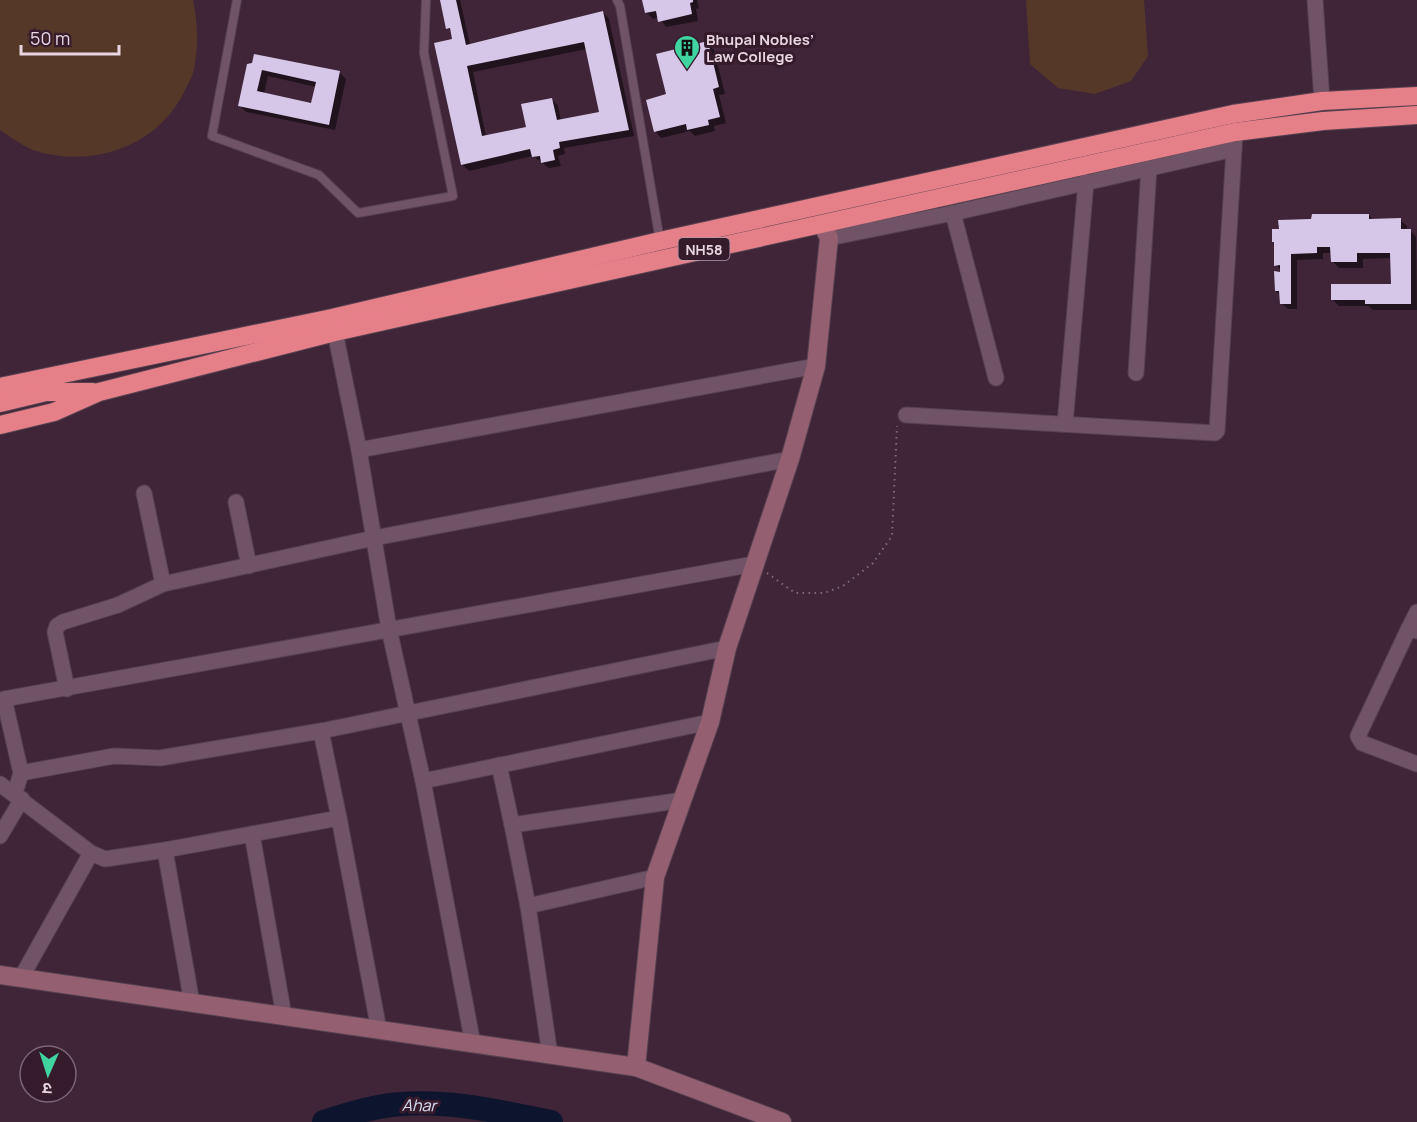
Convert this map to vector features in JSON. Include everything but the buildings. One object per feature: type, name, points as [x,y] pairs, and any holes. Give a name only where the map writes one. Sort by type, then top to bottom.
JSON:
[{"type":"highway","name":"NH58","points":[[0,387],[334,325],[1233,114],[1322,101],[1417,96]]},
{"type":"highway","name":"NH58","points":[[662,249],[825,231],[1323,121],[1417,115]]},
{"type":"highway","name":"NH58","points":[[0,425],[54,412],[99,392],[334,325]]},
{"type":"highway","points":[[0,404],[46,392],[90,369]]},
{"type":"highway","points":[[46,392],[99,392]]},
{"type":"street","points":[[1315,0],[1322,101]]},
{"type":"street","points":[[636,1067],[655,877],[710,722],[727,648],[790,459],[816,366],[825,231],[953,213],[1149,168],[1234,140],[1215,433],[906,415]]},
{"type":"street","points":[[1136,373],[1149,168]]},
{"type":"street","points":[[1065,424],[1086,182]]},
{"type":"street","points":[[953,213],[996,378]]},
{"type":"street","points":[[334,325],[359,450],[389,629],[423,781],[473,1044]]},
{"type":"street","points":[[359,450],[816,366]]},
{"type":"street","points":[[67,689],[55,632],[57,626],[63,622],[118,605],[162,584],[374,538],[790,459]]},
{"type":"street","points":[[144,493],[162,584]]},
{"type":"street","points":[[236,502],[249,566]]},
{"type":"street","points":[[0,836],[18,796],[21,773],[4,699],[754,564]]},
{"type":"street","points":[[1417,612],[1413,629],[1358,736],[1362,743],[1417,764]]},
{"type":"street","points":[[21,773],[114,756],[160,758],[321,731],[727,648]]},
{"type":"street","points":[[423,781],[710,722]]},
{"type":"street","points":[[321,731],[379,1030]]},
{"type":"street","points":[[499,765],[528,906],[550,1055]]},
{"type":"street","points":[[0,784],[91,853],[105,859],[339,818]]},
{"type":"street","points":[[512,825],[683,800]]},
{"type":"street","points":[[252,834],[284,1016]]},
{"type":"street","points":[[165,850],[192,1003]]},
{"type":"street","points":[[21,978],[91,853]]},
{"type":"street","points":[[528,906],[655,877]]},
{"type":"street","points":[[0,975],[636,1067],[782,1122]]},
{"type":"lane","points":[[237,0],[212,136],[319,176],[358,213],[453,196],[424,53],[426,0]]},
{"type":"lane","points":[[617,0],[620,6],[662,249]]},
{"type":"path","points":[[754,564],[795,593],[824,593],[843,586],[873,563],[892,536],[897,423],[906,415]]},
{"type":"shaded area","points":[[0,0],[193,0],[197,36],[192,76],[171,112],[157,128],[139,140],[120,149],[79,157],[57,156],[36,151],[0,130]]},
{"type":"shaded area","points":[[1026,0],[1144,0],[1148,56],[1131,81],[1095,94],[1058,88],[1030,64]]},
{"type":"waterway","name":"Ahar","points":[[324,1122],[383,1106],[411,1103],[472,1107],[551,1122]]},
{"type":"place","name":"Bhupal Nobles’ Law College","points":[[687,71]]}]
